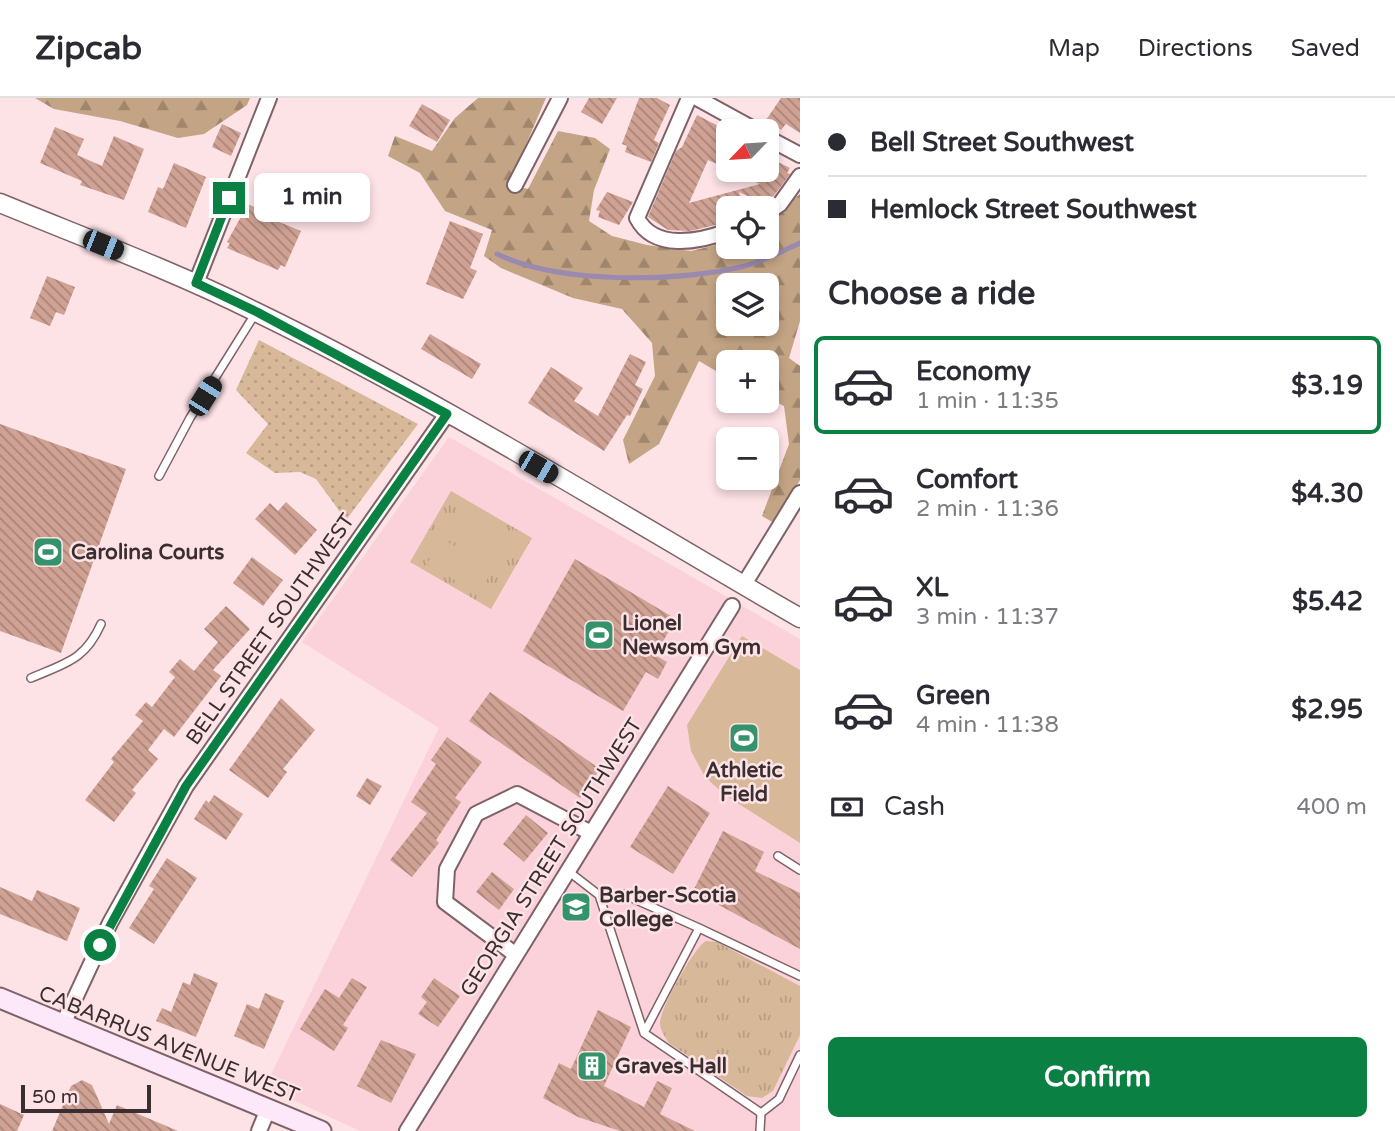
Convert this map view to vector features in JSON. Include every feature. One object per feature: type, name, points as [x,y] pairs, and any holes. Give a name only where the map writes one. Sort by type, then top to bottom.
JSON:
[{"type":"main road","name":"CABARRUS AVENUE WEST","points":[[0,998],[321,1131]]},
{"type":"street","points":[[196,283],[269,98]]},
{"type":"street","points":[[515,185],[561,98]]},
{"type":"street","points":[[689,98],[637,219],[643,230],[654,238],[672,241],[716,236]]},
{"type":"street","points":[[697,98],[735,119]]},
{"type":"street","points":[[779,144],[800,155]]},
{"type":"street","points":[[779,205],[800,176]]},
{"type":"street","points":[[0,203],[196,283],[257,312],[447,414],[800,618]]},
{"type":"street","name":"BELL STREET SOUTHWEST","points":[[63,1024],[110,923],[186,786],[447,414]]},
{"type":"street","points":[[743,586],[800,493]]},
{"type":"street","name":"GEORGIA STREET SOUTHWEST","points":[[407,1131],[732,606]]},
{"type":"street","points":[[516,955],[445,902],[447,869],[475,814],[517,794],[591,833]]},
{"type":"street","points":[[259,1131],[268,1109]]},
{"type":"lane","points":[[159,476],[190,418],[257,312]]},
{"type":"lane","points":[[32,678],[70,662],[91,646],[102,624]]},
{"type":"lane","points":[[778,856],[800,870]]},
{"type":"lane","points":[[568,870],[599,895],[644,1033],[761,1113]]},
{"type":"lane","points":[[599,895],[623,894],[800,976]]},
{"type":"lane","points":[[644,1033],[699,928]]},
{"type":"lane","points":[[761,1113],[779,1099],[800,1055]]},
{"type":"lane","points":[[761,1113],[761,1131]]},
{"type":"shaded area","name":"Barber-Scotia College","points":[[449,437],[800,639],[800,1131],[360,1131],[265,1087],[439,728],[302,642]]},
{"type":"green space","points":[[35,98],[250,98],[247,105],[204,134],[178,138],[120,121],[54,109]]},
{"type":"green space","points":[[478,98],[546,98],[509,184],[528,189],[558,131],[595,138],[610,149],[594,190],[589,221],[612,236],[647,245],[691,251],[716,245],[716,259],[779,259],[779,212],[800,194],[800,321],[789,358],[800,366],[800,480],[774,523],[762,516],[772,490],[779,490],[779,471],[789,444],[784,406],[779,404],[779,350],[716,350],[716,371],[699,361],[659,444],[629,464],[623,440],[655,376],[652,343],[622,309],[573,298],[501,268],[484,256],[492,230],[445,211],[420,173],[388,156],[395,136],[432,151],[455,118]]},
{"type":"green space","points":[[259,340],[418,424],[346,520],[316,479],[300,472],[275,473],[246,453],[268,424],[236,390]]},
{"type":"green space","points":[[451,491],[532,538],[491,609],[410,562]]},
{"type":"green space","points":[[460,506],[512,535],[497,561],[445,531]]},
{"type":"green space","points":[[441,538],[493,568],[479,594],[427,564]]},
{"type":"green space","name":"Athletic Field","points":[[742,636],[800,670],[800,843],[725,795],[705,777],[691,751],[687,725]]},
{"type":"green space","points":[[706,941],[717,942],[800,986],[800,1035],[773,1091],[762,1098],[747,1096],[669,1043],[661,1028],[662,1016],[672,992],[694,954]]},
{"type":"building","points":[[589,98],[617,98],[602,124],[581,112]]},
{"type":"building","points":[[639,98],[657,98],[670,105],[654,140],[659,143],[651,162],[625,152],[627,146],[622,144]]},
{"type":"building","points":[[781,98],[800,98],[800,133],[786,124],[781,130],[779,119],[767,119]]},
{"type":"building","points":[[422,104],[450,120],[437,142],[409,126]]},
{"type":"building","points":[[697,115],[716,125],[716,164],[708,160],[689,203],[760,184],[756,182],[779,182],[779,162],[790,168],[787,173],[790,174],[774,196],[747,196],[739,192],[740,196],[716,196],[716,225],[690,231],[668,230],[648,217],[676,151],[682,147]]},
{"type":"building","points":[[222,124],[241,133],[231,156],[212,147]]},
{"type":"building","points":[[55,127],[84,139],[77,155],[102,166],[114,136],[144,149],[124,200],[80,185],[82,181],[40,163]]},
{"type":"building","points":[[174,163],[206,177],[186,228],[148,212],[158,187],[163,189]]},
{"type":"building","points":[[607,192],[633,202],[619,225],[598,217],[600,211],[596,210]]},
{"type":"building","points":[[248,204],[264,212],[262,215],[301,231],[285,267],[281,265],[278,270],[227,248],[230,243],[227,242]]},
{"type":"building","points":[[450,221],[483,234],[470,268],[477,271],[463,299],[426,284]]},
{"type":"building","points":[[47,276],[75,287],[64,315],[56,312],[50,326],[30,318]]},
{"type":"building","points":[[430,334],[481,364],[472,379],[421,349]]},
{"type":"building","points":[[630,354],[646,362],[635,385],[643,389],[630,416],[627,415],[604,451],[528,403],[551,367],[583,388],[574,401],[598,416]]},
{"type":"building","name":"Carolina Courts","points":[[0,424],[126,469],[61,653],[0,631]]},
{"type":"building","points":[[286,502],[317,530],[295,555],[255,519],[270,503],[278,511]]},
{"type":"building","points":[[252,557],[283,580],[263,606],[233,583]]},
{"type":"building","name":"Lionel Newsom Gym","points":[[575,559],[676,619],[655,655],[667,662],[658,679],[646,672],[623,711],[523,651]]},
{"type":"building","points":[[226,606],[250,629],[213,670],[221,676],[174,737],[164,729],[148,750],[158,759],[132,790],[136,793],[114,822],[85,800],[114,762],[111,759],[143,721],[135,715],[146,702],[152,707],[175,677],[169,672],[180,659],[194,671],[218,642],[204,629]]},
{"type":"building","points":[[490,692],[600,769],[580,798],[469,721]]},
{"type":"building","points":[[281,698],[315,730],[283,769],[287,772],[268,798],[229,770]]},
{"type":"building","points":[[447,737],[482,762],[455,798],[461,802],[436,840],[439,843],[412,877],[390,860],[427,813],[411,802],[436,764],[431,760]]},
{"type":"building","points":[[367,778],[382,786],[370,805],[356,796]]},
{"type":"building","points":[[668,786],[710,813],[673,874],[630,847]]},
{"type":"building","points":[[214,795],[243,814],[226,840],[194,819],[206,800],[209,803]]},
{"type":"building","points":[[526,815],[548,833],[524,862],[503,844]]},
{"type":"building","points":[[723,831],[764,852],[755,871],[800,893],[800,949],[693,891]]},
{"type":"building","points":[[167,858],[197,878],[154,944],[129,928],[154,889],[149,886]]},
{"type":"building","points":[[492,872],[514,889],[499,910],[476,892]]},
{"type":"building","points":[[0,887],[32,901],[37,890],[80,908],[67,941],[0,914]]},
{"type":"building","points":[[194,973],[218,983],[196,1037],[156,1021],[162,1008],[171,1012],[183,982],[190,985]]},
{"type":"building","points":[[352,978],[367,987],[343,1025],[348,1028],[334,1051],[300,1029],[325,989],[339,998]]},
{"type":"building","points":[[434,978],[460,996],[438,1027],[418,1014],[427,1002],[421,997]]},
{"type":"building","points":[[265,993],[284,1001],[264,1049],[234,1036],[247,1004],[259,1009]]},
{"type":"building","name":"Graves Hall","points":[[598,1010],[631,1027],[604,1086],[644,1107],[657,1081],[672,1088],[660,1114],[695,1131],[620,1131],[578,1117],[543,1098],[559,1063],[571,1069]]},
{"type":"building","points":[[381,1040],[416,1054],[391,1103],[357,1086]]},
{"type":"building","points":[[82,1080],[92,1085],[109,1124],[117,1105],[178,1131],[52,1131],[71,1086]]},
{"type":"building","points":[[0,1104],[24,1115],[17,1131],[0,1131]]},
{"type":"waterway","points":[[497,254],[523,264],[586,276],[653,277],[745,266],[800,243]]},
{"type":"place","name":"Carolina Courts","points":[[48,552]]},
{"type":"place","name":"Lionel Newsom Gym","points":[[599,635]]},
{"type":"place","name":"Athletic Field","points":[[744,738]]},
{"type":"place","name":"Barber-Scotia College","points":[[576,907]]},
{"type":"place","name":"Graves Hall","points":[[592,1066]]},
{"type":"route","points":[[100,945],[160,829],[219,735],[447,414],[257,312],[196,283],[229,198]]}]
